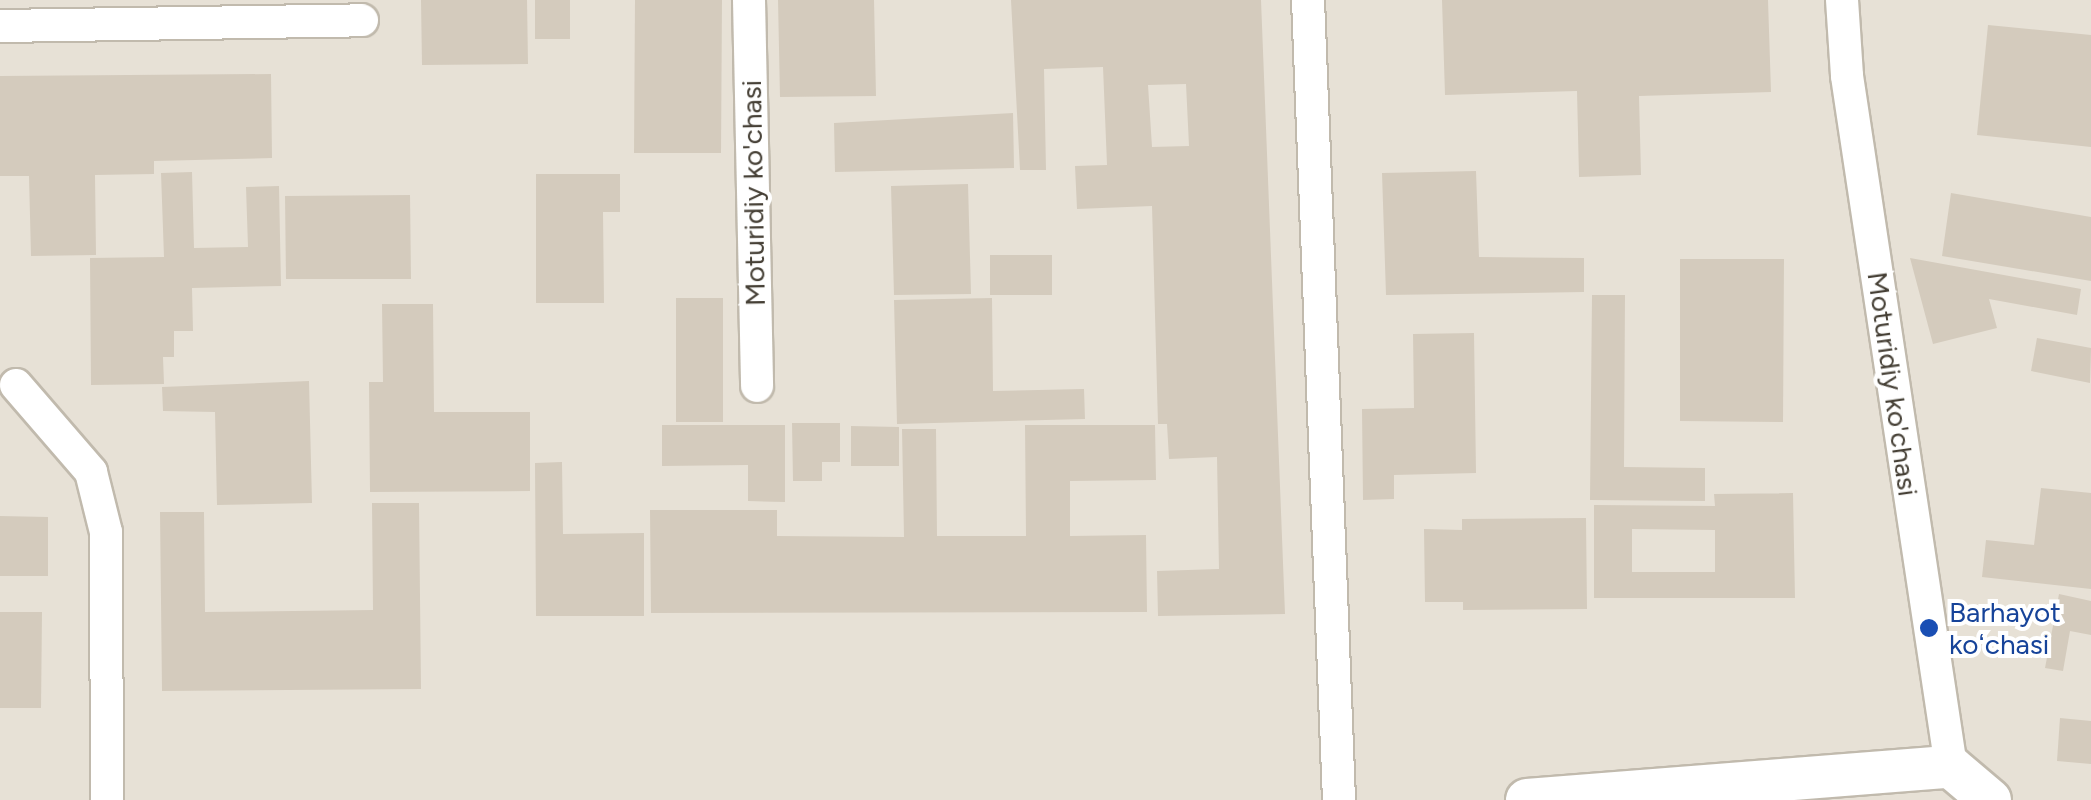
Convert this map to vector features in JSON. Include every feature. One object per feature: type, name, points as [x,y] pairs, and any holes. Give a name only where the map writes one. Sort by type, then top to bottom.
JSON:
[{"type":"street","name":"Moturidiy ko'chasi","points":[[749,0],[756,386]]},
{"type":"street","points":[[1308,0],[1340,800]]},
{"type":"street","name":"Moturidiy ko'chasi","points":[[1842,0],[1850,95],[1950,766]]},
{"type":"street","points":[[0,26],[362,20]]},
{"type":"street","points":[[16,385],[91,472],[106,532],[106,800]]},
{"type":"street","points":[[1527,800],[1640,795],[1950,766],[1990,800]]},
{"type":"shaded area","points":[[0,0],[2091,0],[2091,800],[0,800]]},
{"type":"building","points":[[421,0],[527,0],[528,64],[422,65]]},
{"type":"building","points":[[535,0],[570,0],[570,39],[535,39]]},
{"type":"building","points":[[635,0],[722,0],[721,153],[634,153]]},
{"type":"building","points":[[778,0],[874,0],[876,96],[780,97]]},
{"type":"building","points":[[1011,0],[1261,0],[1285,614],[1158,616],[1157,571],[1219,569],[1217,457],[1169,459],[1167,424],[1158,424],[1152,206],[1077,209],[1075,166],[1107,165],[1103,67],[1044,69],[1046,170],[1020,170]],"holes":[[[1186,84],[1189,146],[1152,147],[1148,85]]]},
{"type":"building","points":[[1442,0],[1768,0],[1771,92],[1639,96],[1641,175],[1579,177],[1577,91],[1445,95]]},
{"type":"building","points":[[1988,25],[2091,35],[2091,147],[1977,135]]},
{"type":"building","points":[[271,74],[272,158],[154,161],[154,174],[95,175],[96,255],[31,256],[29,176],[0,176],[0,76]]},
{"type":"building","points":[[1013,113],[1014,168],[835,172],[834,123]]},
{"type":"building","points":[[1476,171],[1479,257],[1584,258],[1584,292],[1386,295],[1382,173]]},
{"type":"building","points":[[192,172],[194,248],[248,247],[246,187],[279,186],[281,286],[192,288],[193,331],[174,331],[174,357],[163,357],[164,384],[91,385],[90,258],[164,257],[161,173]]},
{"type":"building","points":[[536,174],[620,174],[620,212],[603,212],[604,303],[536,303]]},
{"type":"building","points":[[968,184],[971,294],[894,295],[891,186]]},
{"type":"building","points":[[1951,193],[2091,217],[2091,281],[1942,256]]},
{"type":"building","points":[[410,195],[411,279],[286,279],[285,196]]},
{"type":"building","points":[[990,255],[1052,255],[1052,295],[990,295]]},
{"type":"building","points":[[1910,258],[2081,289],[2077,315],[1989,299],[1997,328],[1933,344]]},
{"type":"building","points":[[1680,259],[1784,259],[1783,422],[1680,421]]},
{"type":"building","points":[[1592,295],[1625,295],[1624,467],[1705,468],[1705,501],[1590,500]]},
{"type":"building","points":[[676,298],[723,298],[723,422],[676,422]]},
{"type":"building","points":[[992,298],[993,391],[1084,389],[1085,419],[897,424],[894,300]]},
{"type":"building","points":[[382,304],[433,304],[434,412],[530,412],[530,491],[370,492],[369,382],[383,382]]},
{"type":"building","points":[[1474,333],[1476,473],[1394,475],[1394,499],[1363,500],[1362,409],[1414,408],[1413,334]]},
{"type":"building","points":[[2037,338],[2091,348],[2090,383],[2031,371]]},
{"type":"building","points":[[309,381],[312,503],[217,505],[215,412],[163,411],[162,387]]},
{"type":"building","points":[[792,423],[840,423],[840,462],[822,462],[822,481],[793,481]]},
{"type":"building","points":[[662,425],[785,425],[785,502],[748,501],[748,465],[662,466]]},
{"type":"building","points":[[1025,425],[1155,425],[1156,480],[1070,481],[1070,536],[1146,535],[1147,612],[651,613],[650,510],[777,510],[777,536],[904,537],[902,429],[936,429],[937,536],[1026,536]]},
{"type":"building","points":[[851,426],[899,427],[899,466],[851,466]]},
{"type":"building","points":[[562,462],[563,534],[644,533],[644,616],[536,616],[535,463]]},
{"type":"building","points":[[2041,488],[2091,493],[2091,589],[1982,577],[1986,540],[2034,545]]},
{"type":"building","points":[[1793,493],[1795,598],[1594,598],[1594,505],[1715,506],[1714,494]],"holes":[[[1632,529],[1715,530],[1715,572],[1632,572]]]},
{"type":"building","points":[[372,503],[419,503],[421,689],[162,691],[160,512],[204,512],[205,612],[373,610]]},
{"type":"building","points":[[0,516],[48,517],[48,576],[0,576]]},
{"type":"building","points":[[1586,518],[1587,609],[1463,610],[1463,602],[1425,602],[1424,529],[1462,530],[1462,519]]},
{"type":"building","points":[[2059,594],[2091,601],[2091,635],[2070,631],[2063,671],[2045,668]]},
{"type":"building","points":[[0,612],[42,612],[41,708],[0,708]]},
{"type":"building","points":[[2060,718],[2091,721],[2091,764],[2057,761]]},
{"type":"place","name":"Barhayot koʻchasi","points":[[1929,628]]}]
